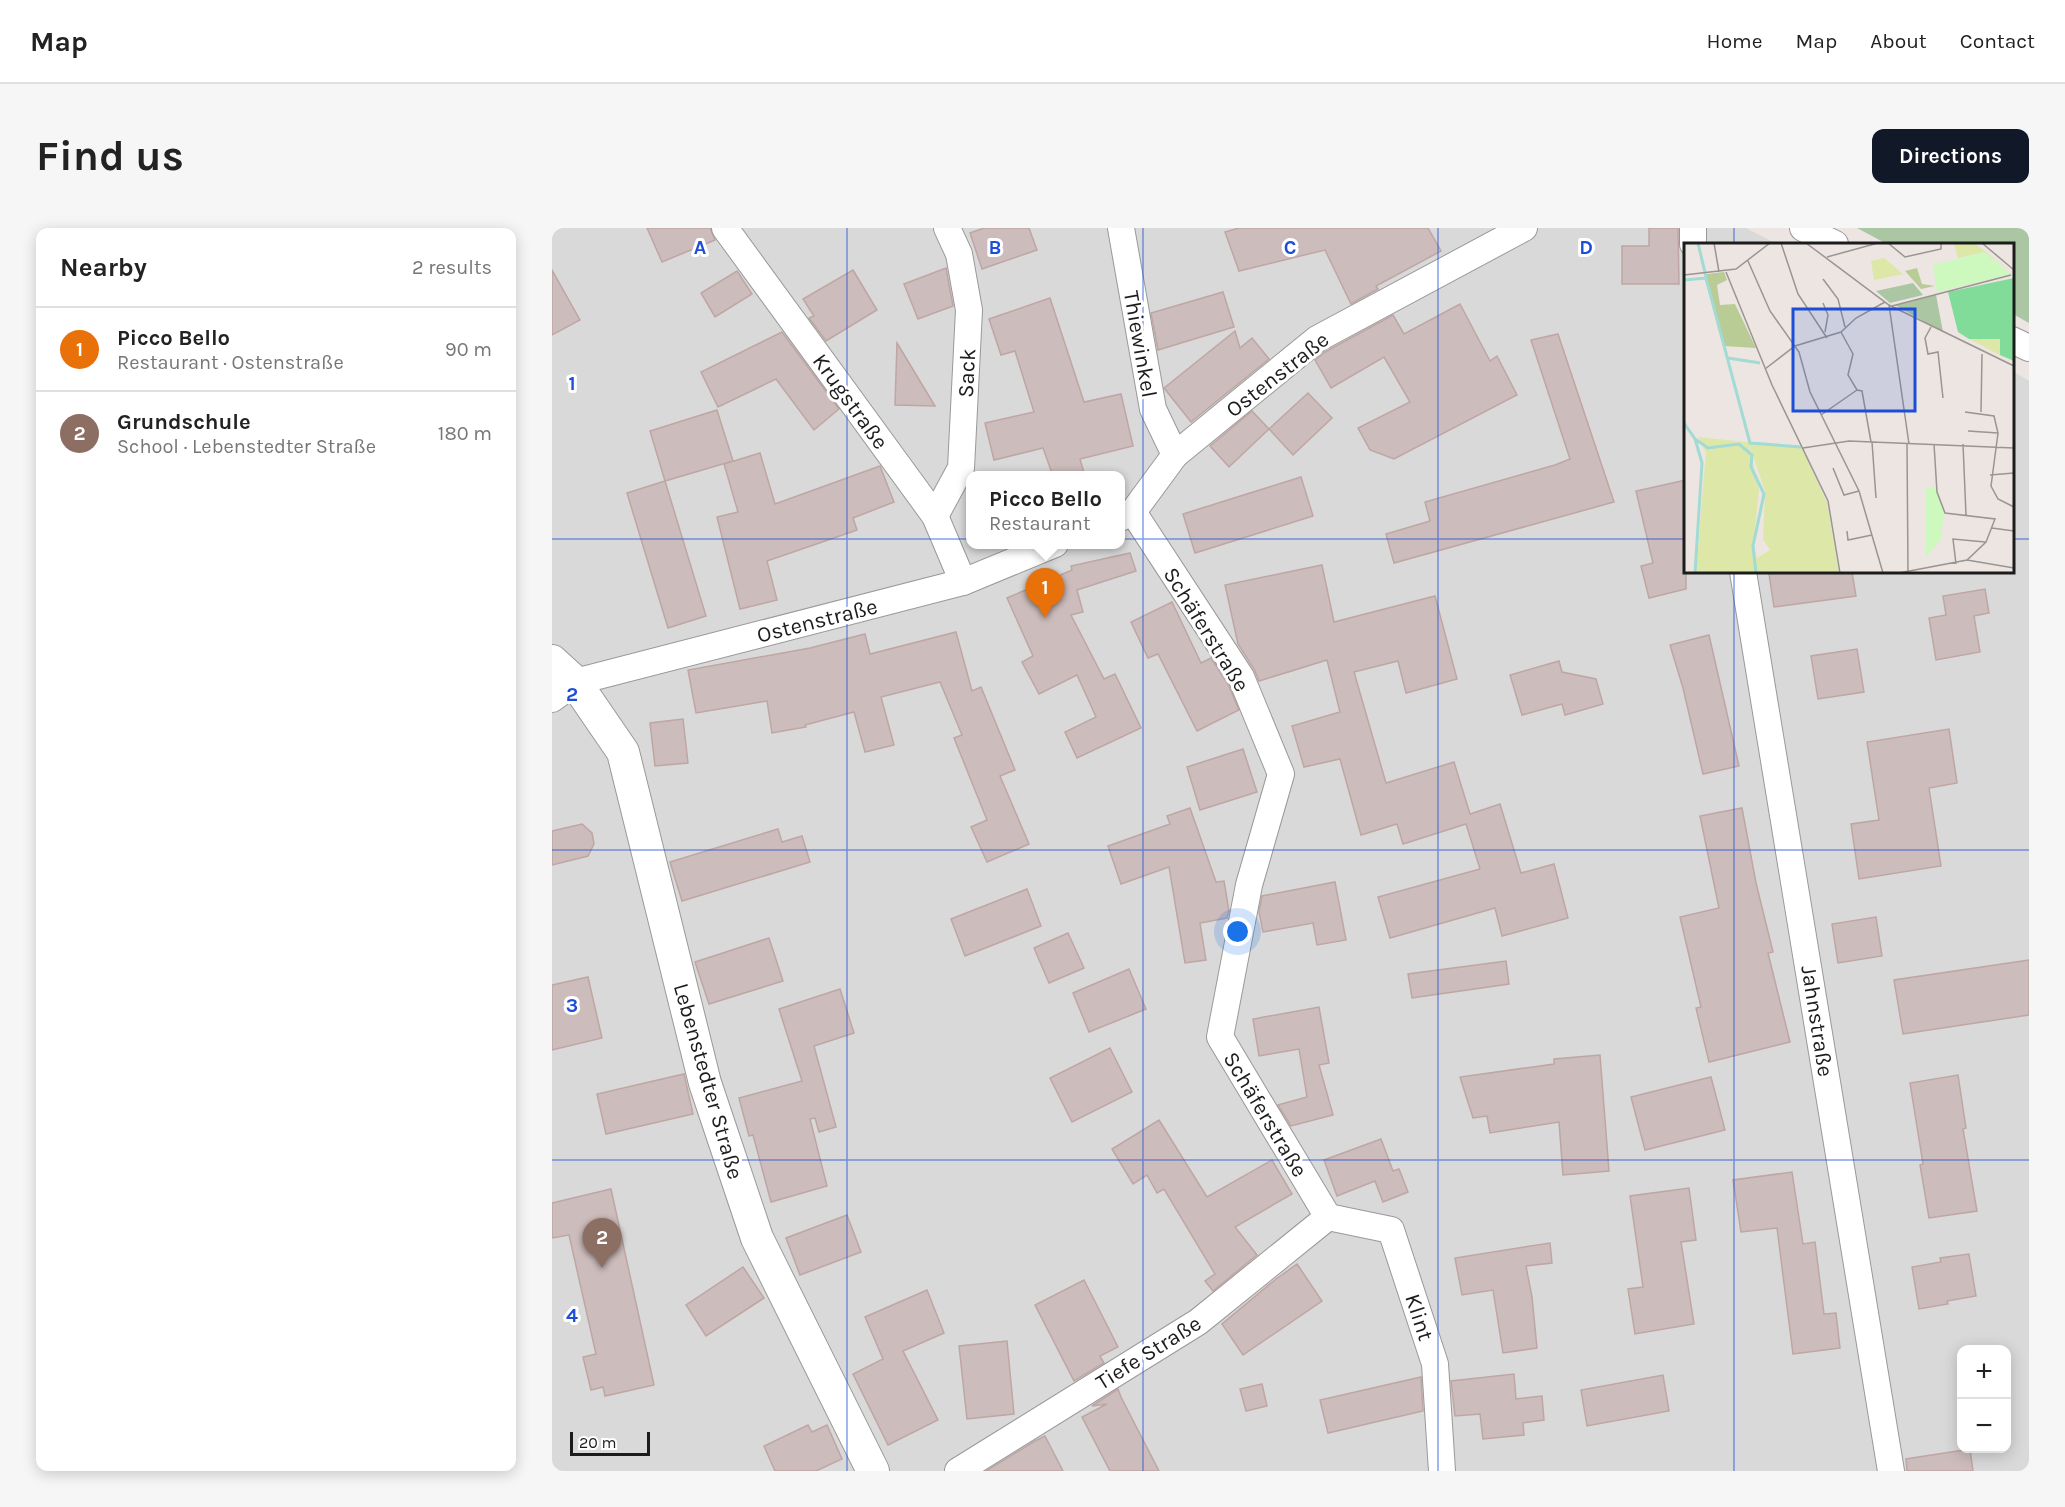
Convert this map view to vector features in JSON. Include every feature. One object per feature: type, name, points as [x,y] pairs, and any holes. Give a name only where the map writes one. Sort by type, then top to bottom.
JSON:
[{"type":"street","name":"Krugstraße","points":[[725,228],[935,516],[963,582]]},
{"type":"street","name":"Sack","points":[[935,516],[961,468],[969,310],[959,254],[947,228]]},
{"type":"street","name":"Thiewinkel","points":[[1121,228],[1153,409],[1175,455]]},
{"type":"street","name":"Ostenstraße","points":[[1127,515],[1175,455],[1317,339],[1524,228]]},
{"type":"street","points":[[1692,228],[1693,243]]},
{"type":"street","points":[[1803,228],[1833,243]]},
{"type":"street","points":[[2014,340],[2029,348]]},
{"type":"street","name":"Schäferstraße","points":[[1127,515],[1241,677],[1281,774],[1249,885],[1220,1037],[1328,1217]]},
{"type":"street","name":"Ostenstraße","points":[[563,691],[963,582],[1043,549]]},
{"type":"street","name":"Jahnstraße","points":[[1743,573],[1891,1471]]},
{"type":"street","name":"Lebenstedter Straße","points":[[552,662],[563,691],[623,752],[705,1083],[757,1238],[873,1471]]},
{"type":"street","name":"Tiefe Straße","points":[[958,1471],[1198,1322],[1328,1217]]},
{"type":"street","name":"Klint","points":[[1328,1217],[1391,1230],[1435,1364],[1442,1471]]},
{"type":"shaded area","points":[[552,228],[1746,228],[1775,243],[1684,243],[1684,573],[2014,573],[2014,372],[2029,381],[2029,1471],[552,1471]]},
{"type":"green space","points":[[1857,228],[2029,228],[2029,323],[2014,315],[2014,243],[1885,243]]},
{"type":"building","points":[[647,228],[710,228],[715,240],[662,262]]},
{"type":"building","points":[[984,228],[1029,228],[1037,250],[982,269],[970,233]]},
{"type":"building","points":[[1239,228],[1428,228],[1441,251],[1376,286],[1378,289],[1351,304],[1325,250],[1239,271],[1225,232]]},
{"type":"building","points":[[1649,228],[1678,228],[1679,284],[1622,284],[1622,246],[1649,246]]},
{"type":"building","points":[[946,268],[953,306],[918,319],[904,284]]},
{"type":"building","points":[[552,270],[580,320],[552,335]]},
{"type":"building","points":[[853,270],[877,310],[826,341],[809,318],[814,316],[803,299]]},
{"type":"building","points":[[737,271],[752,294],[715,317],[701,293]]},
{"type":"building","points":[[1223,292],[1234,327],[1158,350],[1151,313]]},
{"type":"building","points":[[1050,298],[1084,402],[1121,394],[1133,446],[1080,459],[1084,471],[1051,471],[1043,448],[994,460],[985,423],[1034,412],[1015,351],[1001,355],[989,319]]},
{"type":"building","points":[[1460,304],[1490,361],[1497,356],[1517,395],[1394,459],[1370,450],[1358,428],[1410,402],[1384,357],[1331,388],[1315,360],[1325,352],[1393,315],[1404,334]]},
{"type":"building","points":[[1235,331],[1240,348],[1252,338],[1269,359],[1191,422],[1164,388]]},
{"type":"building","points":[[782,332],[839,409],[814,430],[776,379],[718,407],[701,372]]},
{"type":"building","points":[[1558,334],[1614,502],[1394,563],[1386,534],[1430,521],[1425,502],[1570,459],[1531,340]]},
{"type":"building","points":[[897,343],[935,406],[895,405]]},
{"type":"building","points":[[1308,393],[1332,418],[1293,455],[1269,429]]},
{"type":"building","points":[[717,410],[733,461],[665,481],[650,431]]},
{"type":"building","points":[[1252,411],[1269,429],[1229,467],[1210,446]]},
{"type":"building","points":[[760,453],[775,504],[880,466],[894,502],[853,518],[857,530],[767,561],[777,600],[740,609],[717,517],[738,512],[724,464]]},
{"type":"building","points":[[1301,477],[1313,516],[1195,553],[1183,514]]},
{"type":"building","points":[[1684,480],[1686,589],[1649,598],[1641,566],[1653,563],[1636,491]]},
{"type":"building","points":[[665,481],[706,616],[668,628],[627,493]]},
{"type":"building","points":[[1130,553],[1136,571],[1077,590],[1083,612],[1071,615],[1104,679],[1115,674],[1141,728],[1077,758],[1065,732],[1096,717],[1077,675],[1039,694],[1022,662],[1033,656],[1007,598],[1072,570],[1071,566]]},
{"type":"building","points":[[1322,565],[1334,622],[1435,596],[1457,679],[1406,693],[1398,661],[1354,672],[1386,783],[1454,762],[1470,814],[1500,804],[1521,873],[1554,864],[1568,918],[1502,936],[1495,908],[1390,938],[1378,897],[1480,869],[1466,824],[1403,844],[1397,824],[1361,835],[1340,759],[1304,767],[1292,726],[1340,712],[1327,660],[1259,681],[1238,644],[1225,585]]},
{"type":"building","points":[[1852,573],[1856,596],[1774,607],[1769,574]]},
{"type":"building","points":[[1985,589],[1989,613],[1974,616],[1980,652],[1936,660],[1929,618],[1946,615],[1943,596]]},
{"type":"building","points":[[1172,602],[1201,663],[1211,658],[1228,684],[1239,710],[1197,731],[1158,654],[1148,658],[1131,622]]},
{"type":"building","points":[[956,632],[972,691],[981,687],[1015,770],[1000,776],[1029,844],[987,862],[971,827],[987,820],[954,738],[962,735],[940,682],[881,697],[894,745],[865,752],[854,712],[805,725],[806,727],[772,733],[767,701],[696,713],[688,670],[810,648],[865,634],[870,654]]},
{"type":"building","points":[[1709,635],[1739,766],[1703,774],[1683,688],[1670,645]]},
{"type":"building","points":[[1857,649],[1864,692],[1818,699],[1811,656]]},
{"type":"building","points":[[1559,661],[1562,672],[1596,679],[1603,704],[1565,715],[1562,704],[1522,715],[1510,675]]},
{"type":"building","points":[[683,719],[688,763],[655,766],[650,723]]},
{"type":"building","points":[[1949,729],[1957,783],[1929,788],[1941,866],[1859,879],[1851,824],[1879,820],[1867,742]]},
{"type":"building","points":[[1243,749],[1257,792],[1200,810],[1187,767]]},
{"type":"building","points":[[1190,808],[1216,882],[1224,881],[1229,911],[1227,918],[1200,923],[1206,960],[1185,963],[1169,867],[1121,884],[1108,846],[1170,824],[1167,816]]},
{"type":"building","points":[[1742,808],[1756,883],[1773,952],[1768,953],[1790,1042],[1709,1062],[1696,1008],[1701,1007],[1680,917],[1719,908],[1700,816]]},
{"type":"building","points":[[582,824],[592,833],[594,844],[588,856],[552,865],[552,831]]},
{"type":"building","points":[[778,829],[782,842],[802,836],[810,862],[682,901],[670,862]]},
{"type":"building","points":[[1335,882],[1346,940],[1317,945],[1313,923],[1263,932],[1259,912],[1262,896]]},
{"type":"building","points":[[1027,889],[1041,926],[965,956],[951,919]]},
{"type":"building","points":[[1876,917],[1882,956],[1838,963],[1832,924]]},
{"type":"building","points":[[1068,933],[1084,968],[1049,983],[1034,948]]},
{"type":"building","points":[[769,938],[783,981],[709,1004],[695,962]]},
{"type":"building","points":[[2029,960],[2029,1015],[1903,1034],[1894,980]]},
{"type":"building","points":[[1506,961],[1509,984],[1412,998],[1408,974]]},
{"type":"building","points":[[1129,969],[1146,1009],[1089,1032],[1073,993]]},
{"type":"building","points":[[588,977],[602,1038],[552,1050],[552,985]]},
{"type":"building","points":[[840,989],[854,1033],[814,1046],[836,1127],[819,1132],[815,1118],[810,1119],[827,1186],[771,1202],[753,1135],[749,1136],[739,1098],[802,1081],[779,1009]]},
{"type":"building","points":[[1319,1007],[1329,1063],[1319,1065],[1333,1115],[1291,1126],[1278,1105],[1307,1097],[1299,1049],[1259,1056],[1253,1019]]},
{"type":"building","points":[[1110,1048],[1132,1092],[1072,1122],[1050,1078]]},
{"type":"building","points":[[1600,1055],[1609,1171],[1563,1175],[1559,1122],[1490,1133],[1487,1116],[1473,1118],[1460,1077],[1554,1064],[1554,1059]]},
{"type":"building","points":[[684,1074],[693,1114],[606,1134],[597,1094]]},
{"type":"building","points":[[1958,1075],[1966,1128],[1963,1129],[1977,1211],[1929,1218],[1910,1083]]},
{"type":"building","points":[[1711,1077],[1725,1130],[1645,1150],[1631,1097]]},
{"type":"building","points":[[1159,1120],[1207,1197],[1272,1160],[1292,1194],[1235,1227],[1257,1255],[1213,1291],[1205,1281],[1215,1274],[1164,1189],[1157,1193],[1147,1175],[1133,1184],[1112,1149]]},
{"type":"building","points":[[1381,1139],[1393,1171],[1399,1169],[1408,1192],[1383,1202],[1375,1181],[1337,1196],[1324,1160]]},
{"type":"building","points":[[1792,1172],[1803,1244],[1815,1242],[1824,1314],[1836,1313],[1840,1348],[1793,1354],[1777,1228],[1741,1232],[1733,1180]]},
{"type":"building","points":[[1689,1188],[1696,1240],[1681,1242],[1694,1324],[1635,1334],[1628,1289],[1643,1287],[1630,1196]]},
{"type":"building","points":[[611,1189],[654,1385],[605,1396],[603,1387],[591,1390],[583,1357],[596,1354],[569,1235],[552,1238],[552,1203]]},
{"type":"building","points":[[847,1215],[861,1252],[800,1275],[786,1238]]},
{"type":"building","points":[[1550,1243],[1552,1263],[1526,1266],[1532,1297],[1537,1348],[1503,1353],[1493,1290],[1462,1295],[1455,1258]]},
{"type":"building","points":[[1969,1254],[1976,1296],[1919,1309],[1912,1267],[1941,1262],[1940,1258]]},
{"type":"building","points":[[1297,1264],[1322,1301],[1243,1355],[1222,1324]]},
{"type":"building","points":[[743,1267],[764,1298],[706,1336],[686,1305]]},
{"type":"building","points":[[1084,1280],[1118,1347],[1100,1356],[1104,1363],[1074,1381],[1035,1305]]},
{"type":"building","points":[[927,1290],[944,1333],[903,1351],[938,1420],[888,1445],[853,1374],[883,1359],[865,1317]]},
{"type":"building","points":[[1007,1341],[1014,1414],[967,1419],[959,1346]]},
{"type":"building","points":[[1514,1374],[1516,1399],[1542,1396],[1544,1420],[1523,1423],[1524,1435],[1483,1439],[1480,1414],[1455,1416],[1451,1381]]},
{"type":"building","points":[[1663,1375],[1669,1411],[1587,1426],[1581,1390]]},
{"type":"building","points":[[1421,1377],[1423,1411],[1328,1433],[1320,1400]]},
{"type":"building","points":[[1262,1384],[1267,1406],[1246,1411],[1240,1389]]},
{"type":"building","points":[[1118,1389],[1159,1471],[1110,1471],[1082,1417],[1107,1404],[1092,1406]]},
{"type":"building","points":[[808,1425],[812,1432],[827,1425],[842,1459],[816,1471],[775,1471],[764,1446]]},
{"type":"building","points":[[1045,1436],[1063,1471],[986,1471],[1035,1441]]},
{"type":"building","points":[[1957,1451],[1957,1453],[1971,1453],[1973,1471],[1907,1471],[1906,1459]]},
{"type":"place","name":"Picco Bello","points":[[1045,618]]},
{"type":"place","name":"Grundschule","points":[[602,1268]]}]
